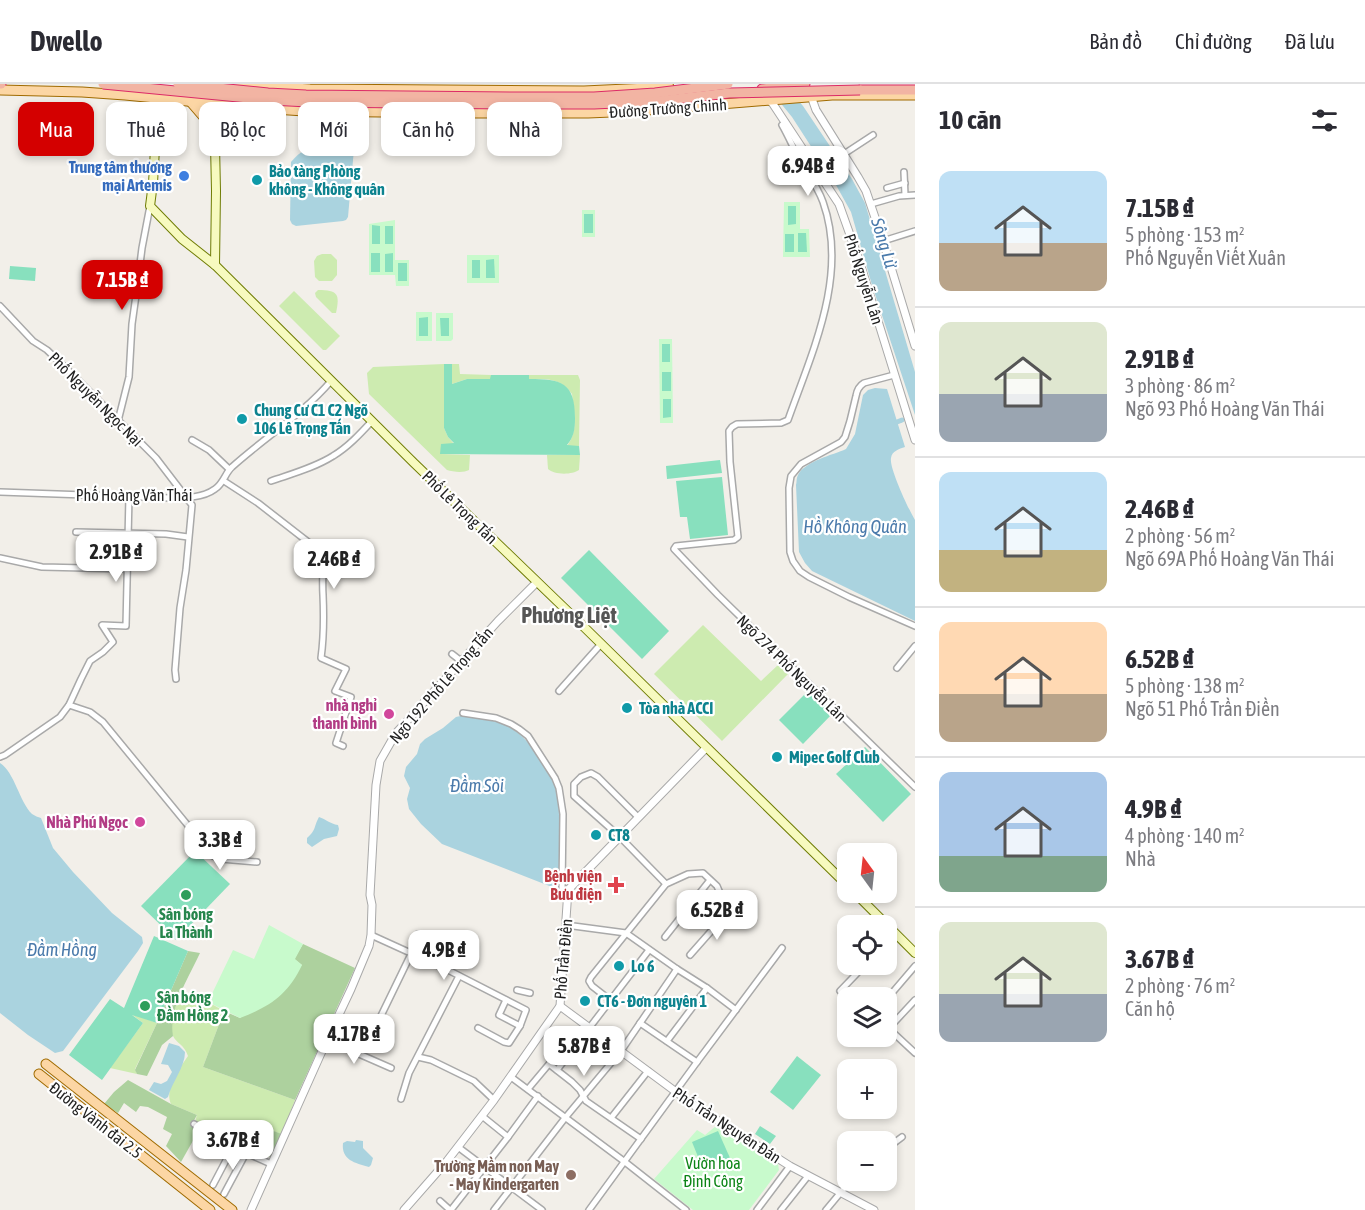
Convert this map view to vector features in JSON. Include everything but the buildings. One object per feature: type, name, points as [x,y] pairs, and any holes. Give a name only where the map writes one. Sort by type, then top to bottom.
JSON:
[{"type":"highway","points":[[103,84],[270,100],[344,103],[594,104],[658,101],[730,86],[911,86]]},
{"type":"highway","points":[[178,84],[306,95],[505,97],[594,97],[730,86],[805,84]]},
{"type":"main road","points":[[214,102],[215,84]]},
{"type":"main road","name":"Đường Trường Chinh","points":[[233,84],[310,89],[584,91],[699,84]]},
{"type":"main road","name":"Đường Trường Chinh","points":[[832,95],[861,87],[911,86]]},
{"type":"main road","name":"Đường Trường Chinh","points":[[0,90],[50,88],[202,102]]},
{"type":"main road","points":[[655,110],[657,88]]},
{"type":"main road","points":[[456,90],[457,102]]},
{"type":"main road","name":"Đường Trường Chinh","points":[[475,113],[588,113],[655,110],[807,96],[915,95]]},
{"type":"main road","points":[[150,206],[158,98]]},
{"type":"main road","points":[[190,101],[199,111]]},
{"type":"main road","name":"Đường Trường Chinh","points":[[286,110],[381,112]]},
{"type":"main road","points":[[215,156],[215,265]]},
{"type":"main road","name":"Phố Lê Trọng Tấn","points":[[150,206],[182,239],[215,265],[372,422],[837,875]]},
{"type":"main road","points":[[865,903],[877,915]]},
{"type":"main road","points":[[897,935],[915,953]]},
{"type":"main road","name":"Đường Vành đai 2.5","points":[[46,1064],[232,1210]]},
{"type":"main road","name":"Đường Vành đai 2.5","points":[[39,1074],[210,1210]]},
{"type":"main road","points":[[65,1095],[72,1085]]},
{"type":"main road","points":[[181,1187],[190,1176]]},
{"type":"street","points":[[807,96],[858,177],[871,204],[915,346]]},
{"type":"street","name":"Phố Nguyễn Lân","points":[[773,99],[839,204],[859,260],[915,440]]},
{"type":"street","name":"Ngõ 274 Phố Nguyễn Lân","points":[[786,123],[782,125],[818,190],[830,229],[832,271],[821,324],[788,420],[781,423],[737,424],[729,431],[738,537],[734,540],[676,546],[674,549],[915,787]]},
{"type":"street","points":[[844,154],[873,135]]},
{"type":"street","points":[[904,172],[905,195]]},
{"type":"street","points":[[886,188],[904,183]]},
{"type":"street","points":[[871,204],[905,195],[915,195]]},
{"type":"street","points":[[118,421],[129,377],[132,324],[150,206]]},
{"type":"street","points":[[883,241],[915,231]]},
{"type":"street","name":"Phố Nguyễn Ngọc Nại","points":[[0,306],[33,341],[63,366],[156,458],[186,498]]},
{"type":"street","points":[[894,375],[861,385],[845,437],[801,464],[791,476],[789,542],[793,561],[800,571],[849,597],[915,626]]},
{"type":"street","points":[[331,381],[274,433],[229,469],[224,481],[258,503],[321,552],[324,629],[321,658],[346,669],[335,691],[351,697],[336,743],[344,746]]},
{"type":"street","points":[[271,482],[332,457],[372,422]]},
{"type":"street","points":[[192,440],[208,450],[229,469]]},
{"type":"street","name":"Phố Hoàng Văn Thái","points":[[0,492],[186,498],[215,490],[224,481]]},
{"type":"street","points":[[0,757],[60,717],[69,705],[90,662],[104,652],[112,642],[102,625],[126,626],[129,496]]},
{"type":"street","points":[[176,680],[180,608],[192,505],[186,498]]},
{"type":"street","points":[[76,532],[166,534],[188,537]]},
{"type":"street","points":[[0,558],[42,567],[127,569]]},
{"type":"street","name":"Ngõ 192 Phố Lê Trọng Tấn","points":[[251,1210],[369,946],[376,785],[380,761],[396,733],[498,621],[537,582]]},
{"type":"street","points":[[559,691],[601,644]]},
{"type":"street","points":[[897,668],[915,646]]},
{"type":"street","points":[[452,654],[461,661]]},
{"type":"street","points":[[69,705],[90,712],[103,722],[213,856],[221,859],[257,862]]},
{"type":"street","points":[[463,713],[496,718],[519,729],[528,736],[555,778],[563,814],[562,889]]},
{"type":"street","name":"Phố Trần Điền","points":[[404,1210],[482,1116],[560,1006],[568,890],[706,748]]},
{"type":"street","points":[[638,817],[598,777],[591,773],[581,777],[574,784],[574,796],[619,836],[666,884]]},
{"type":"street","points":[[610,1000],[589,981],[666,884],[688,874],[703,873],[717,886],[728,912],[690,955]]},
{"type":"street","points":[[665,937],[710,880]]},
{"type":"street","points":[[566,925],[626,933],[736,1010]]},
{"type":"street","points":[[378,1022],[411,954],[418,934]]},
{"type":"street","points":[[371,935],[526,1010],[520,1026],[509,1042],[504,1042],[478,1028]]},
{"type":"street","points":[[590,1210],[782,948]]},
{"type":"street","points":[[557,1070],[649,950]]},
{"type":"street","points":[[897,987],[915,966]]},
{"type":"street","points":[[494,1210],[565,1118],[621,1051],[677,969]]},
{"type":"street","points":[[844,987],[855,975]]},
{"type":"street","points":[[401,1099],[409,1073],[459,976]]},
{"type":"street","points":[[667,1041],[707,988]]},
{"type":"street","points":[[517,990],[530,993]]},
{"type":"street","points":[[506,1000],[499,1015],[520,1026]]},
{"type":"street","points":[[897,1018],[915,1000]]},
{"type":"street","name":"Phố Trần Nguyên Đán","points":[[560,1006],[676,1092],[790,1166],[871,1209]]},
{"type":"street","points":[[640,1023],[697,1062]]},
{"type":"street","points":[[897,1036],[915,1053]]},
{"type":"street","points":[[327,1040],[391,1068]]},
{"type":"street","points":[[418,1057],[431,1060],[474,1081],[494,1100]]},
{"type":"street","points":[[528,1089],[549,1064],[572,1082],[586,1101],[640,1139]]},
{"type":"street","points":[[610,1118],[648,1071]]},
{"type":"street","points":[[511,1077],[686,1210]]},
{"type":"street","points":[[440,1201],[451,1210],[538,1096]]},
{"type":"street","points":[[482,1116],[508,1137]]},
{"type":"street","points":[[194,1124],[233,1147],[271,1164]]},
{"type":"street","points":[[897,1141],[902,1137]]},
{"type":"street","points":[[213,1185],[233,1147]]},
{"type":"street","points":[[458,1147],[542,1210]]},
{"type":"street","points":[[224,1194],[246,1153]]},
{"type":"street","points":[[757,1210],[790,1166]]},
{"type":"street","points":[[781,1210],[808,1176]]},
{"type":"street","points":[[826,1210],[840,1192]]},
{"type":"green space","points":[[784,202],[800,202],[800,229],[809,229],[810,257],[783,257]]},
{"type":"green space","points":[[788,206],[796,206],[796,224],[788,225]]},
{"type":"green space","points":[[582,210],[595,210],[595,237],[582,237]]},
{"type":"green space","points":[[584,214],[593,214],[593,233],[584,233]]},
{"type":"green space","points":[[395,220],[395,260],[409,260],[409,286],[396,286],[395,275],[369,275],[369,224]]},
{"type":"green space","points":[[372,225],[380,226],[380,244],[372,244]]},
{"type":"green space","points":[[385,226],[393,226],[393,244],[385,244]]},
{"type":"green space","points":[[798,233],[806,233],[807,252],[798,252]]},
{"type":"green space","points":[[785,234],[794,234],[794,252],[785,252]]},
{"type":"green space","points":[[371,253],[380,253],[380,272],[371,272]]},
{"type":"green space","points":[[393,253],[393,272],[385,272],[385,254]]},
{"type":"green space","points":[[322,254],[331,254],[337,260],[337,275],[332,281],[319,281],[315,277],[314,261]]},
{"type":"green space","points":[[467,255],[499,255],[499,283],[467,283]]},
{"type":"green space","points":[[494,259],[495,278],[486,278],[486,260]]},
{"type":"green space","points":[[472,260],[480,260],[480,278],[472,278]]},
{"type":"green space","points":[[398,263],[407,263],[407,281],[398,281]]},
{"type":"green space","points":[[10,266],[36,268],[35,281],[9,279]]},
{"type":"green space","points":[[318,290],[336,294],[338,301],[336,313],[332,313],[316,297],[315,293]]},
{"type":"green space","points":[[294,291],[340,336],[326,350],[323,350],[279,306]]},
{"type":"green space","points":[[416,312],[432,312],[432,341],[416,341]]},
{"type":"green space","points":[[436,313],[453,313],[453,339],[451,341],[436,341]]},
{"type":"green space","points":[[428,317],[428,336],[419,336],[419,318]]},
{"type":"green space","points":[[440,318],[449,318],[449,336],[441,336]]},
{"type":"green space","points":[[659,339],[672,339],[673,423],[660,423]]},
{"type":"green space","points":[[662,344],[670,344],[670,362],[662,362]]},
{"type":"green space","points":[[444,364],[444,428],[454,444],[441,454],[470,455],[469,470],[464,472],[447,470],[369,394],[367,373],[373,367]]},
{"type":"green space","points":[[444,364],[452,364],[452,384],[467,379],[490,379],[491,375],[529,375],[529,379],[550,380],[564,385],[572,397],[575,418],[574,433],[567,445],[579,446],[580,455],[440,454],[441,444],[454,443],[444,428]]},
{"type":"green space","points":[[452,364],[459,364],[460,374],[491,375],[491,379],[467,379],[452,384]]},
{"type":"green space","points":[[662,372],[671,372],[671,391],[662,391]]},
{"type":"green space","points":[[529,375],[578,375],[580,380],[579,446],[567,446],[574,428],[572,394],[558,382],[529,379]]},
{"type":"green space","points":[[663,399],[671,399],[671,417],[663,418]]},
{"type":"green space","points":[[547,455],[580,455],[579,470],[563,474],[551,471],[548,469]]},
{"type":"green space","points":[[720,460],[722,473],[667,479],[666,466]]},
{"type":"green space","points":[[722,477],[728,535],[690,539],[687,517],[680,517],[676,481]]},
{"type":"green space","points":[[589,550],[669,631],[642,659],[561,578]]},
{"type":"green space","points":[[703,625],[761,681],[778,665],[788,674],[722,741],[654,674]]},
{"type":"green space","points":[[809,690],[833,713],[803,744],[779,720]]},
{"type":"green space","points":[[865,747],[911,794],[883,822],[836,774]]},
{"type":"green space","name":"Sân bóng La Thành","points":[[195,851],[230,884],[176,940],[141,906]]},
{"type":"green space","points":[[269,925],[303,944],[295,959],[302,965],[284,992],[269,1004],[240,1018],[208,1002],[233,950],[254,959]]},
{"type":"green space","name":"Sân bóng Đầm Hồng 2","points":[[154,936],[188,951],[157,1023],[132,1015],[143,1023],[102,1080],[69,1055],[110,999],[124,1008]]},
{"type":"green space","points":[[303,944],[355,968],[295,1100],[203,1067],[224,1011],[240,1018],[302,965],[294,959]]},
{"type":"green space","points":[[188,951],[200,953],[176,1004],[172,1026],[173,1036],[162,1045],[147,1076],[137,1074],[135,1070]]},
{"type":"green space","points":[[178,1001],[208,1002],[224,1011],[203,1067],[295,1100],[282,1134],[248,1123],[238,1144],[195,1121],[197,1115],[171,1104],[169,1092],[171,1085],[188,1056],[185,1049],[175,1039],[171,1028]]},
{"type":"green space","points":[[130,1013],[157,1023],[135,1069],[137,1074],[110,1068],[143,1023]]},
{"type":"green space","points":[[797,1056],[821,1075],[793,1110],[770,1092]]},
{"type":"green space","points":[[128,1080],[171,1104],[197,1115],[191,1126],[199,1130],[181,1162],[166,1146],[172,1134],[163,1129],[167,1117],[148,1107],[140,1106],[136,1112],[124,1103],[118,1113],[104,1104]]},
{"type":"green space","points":[[248,1122],[282,1134],[275,1151],[269,1157],[263,1157],[238,1144]]},
{"type":"green space","name":"Vườn hoa Định Công","points":[[716,1126],[778,1164],[779,1170],[749,1210],[693,1210],[654,1179],[697,1130],[705,1135]]},
{"type":"green space","points":[[760,1126],[776,1136],[770,1144],[755,1134]]},
{"type":"green space","points":[[718,1131],[730,1158],[703,1169],[692,1142]]},
{"type":"water","points":[[765,84],[784,84],[803,106],[852,179],[865,203],[915,372],[915,415],[872,285],[851,212],[792,117]]},
{"type":"water","points":[[298,155],[353,156],[346,220],[296,226],[292,224],[290,220],[291,162]]},
{"type":"water","name":"Hồ Không Quân","points":[[875,388],[887,389],[905,447],[893,454],[891,463],[915,520],[915,621],[812,571],[799,552],[796,485],[798,475],[813,462],[846,449],[855,434],[863,395]]},
{"type":"water","name":"Đầm Sòi","points":[[465,715],[500,723],[517,732],[533,748],[552,777],[557,789],[559,808],[560,860],[556,885],[552,887],[442,844],[409,809],[407,799],[410,788],[404,776],[406,767],[417,754],[420,744],[425,739],[456,717]]},
{"type":"water","name":"Đầm Hồng","points":[[0,763],[10,773],[32,814],[41,818],[53,848],[112,913],[142,937],[143,943],[138,951],[63,1051],[55,1053],[0,1013]]},
{"type":"water","points":[[319,817],[338,825],[339,829],[337,836],[324,839],[312,847],[307,843],[307,838],[314,830]]},
{"type":"water","points":[[169,1043],[179,1046],[185,1052],[181,1069],[165,1099],[149,1090],[154,1082],[161,1084],[167,1081],[172,1072],[168,1065],[161,1064]]},
{"type":"water","points":[[363,1141],[363,1148],[373,1158],[369,1167],[350,1160],[344,1153],[343,1143]]},
{"type":"waterway","points":[[897,422],[902,420]]},
{"type":"place","name":"Trung tâm thương mại Artemis","points":[[184,176]]},
{"type":"place","name":"Bảo tàng Phòng không - Không quân","points":[[257,180]]},
{"type":"place","name":"Chung Cư C1 C2 Ngõ 106 Lê Trọng Tấn","points":[[242,419]]},
{"type":"place","name":"Tòa nhà ACCI","points":[[627,708]]},
{"type":"place","name":"nhà nghỉ thanh bình","points":[[389,714]]},
{"type":"place","name":"Mipec Golf Club","points":[[777,757]]},
{"type":"place","name":"Nhà Phú Ngọc","points":[[140,822]]},
{"type":"place","name":"CT8","points":[[596,835]]},
{"type":"place","name":"Bệnh viện Bưu điện","points":[[616,885]]},
{"type":"place","name":"Sân bóng La Thành","points":[[186,895]]},
{"type":"place","name":"Lo 6","points":[[619,966]]},
{"type":"place","name":"CT6 - Đơn nguyên 1","points":[[585,1001]]},
{"type":"place","name":"Sân bóng Đầm Hồng 2","points":[[145,1006]]},
{"type":"place","name":"Trường Mầm non May - May Kindergarten","points":[[571,1175]]},
{"type":"district","name":"Phương Liệt","points":[[569,615]]},
{"type":"water label","name":"Sông Lừ","points":[[884,243]]}]
